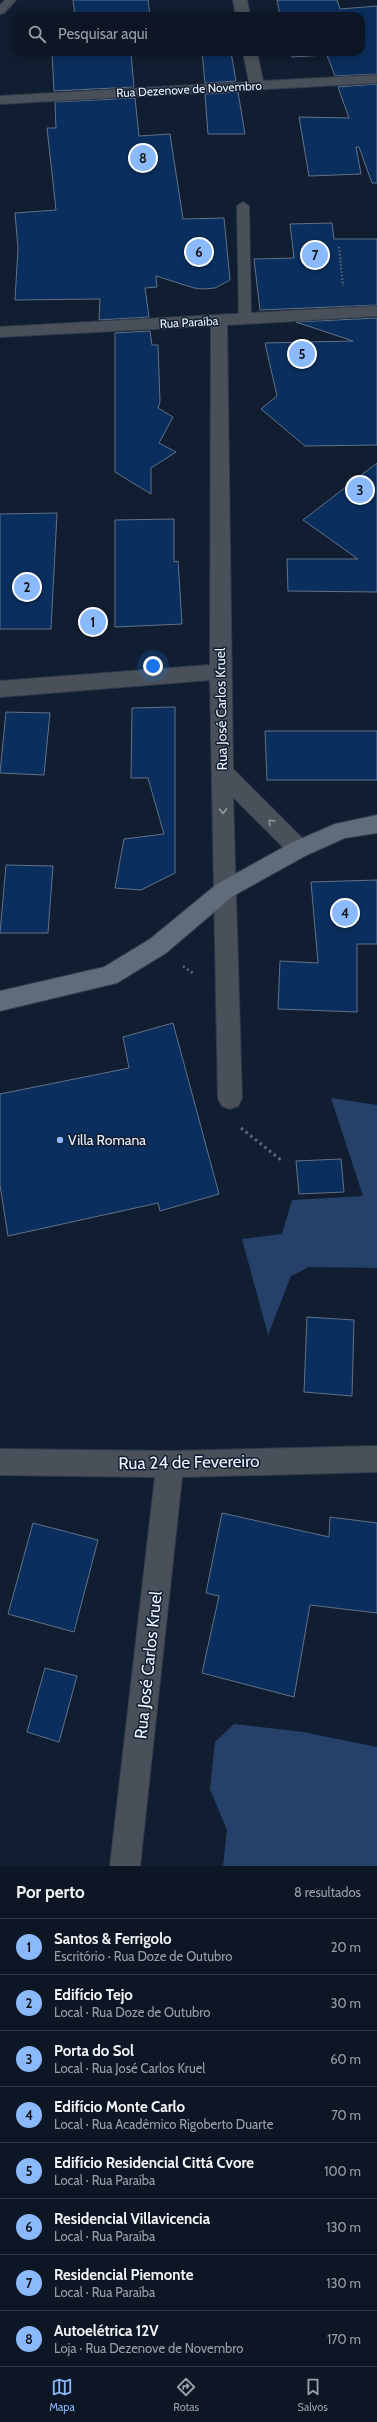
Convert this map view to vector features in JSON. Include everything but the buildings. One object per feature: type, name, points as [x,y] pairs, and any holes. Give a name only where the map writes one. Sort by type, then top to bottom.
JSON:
[{"type":"street","points":[[240,0],[242,12]]},
{"type":"street","points":[[251,56],[257,86]]},
{"type":"street","name":"Rua Dezenove de Novembro","points":[[0,100],[377,79]]},
{"type":"street","name":"Rua Paraíba","points":[[0,332],[377,311]]},
{"type":"street","name":"Rua José Carlos Kruel","points":[[219,320],[220,672],[230,1098]]},
{"type":"street","points":[[0,688],[220,672]]},
{"type":"street","points":[[222,772],[299,849]]},
{"type":"street","points":[[0,1000],[109,976],[158,946],[225,890],[299,849],[342,830],[377,824]]},
{"type":"street","name":"Rua 24 de Fevereiro","points":[[0,1462],[170,1464],[377,1459]]},
{"type":"street","name":"Rua José Carlos Kruel","points":[[125,1866],[170,1464]]},
{"type":"lane","points":[[0,11],[11,0]]},
{"type":"lane","points":[[243,206],[245,319]]},
{"type":"path","points":[[339,247],[344,294]]},
{"type":"path","points":[[230,1098],[240,1128],[281,1160]]},
{"type":"shaded area","points":[[331,1098],[377,1105],[377,1268],[309,1267],[291,1276],[268,1335],[242,1239],[282,1234],[292,1200],[363,1196]]},
{"type":"shaded area","points":[[234,1724],[303,1732],[377,1747],[377,1866],[223,1866],[227,1830],[210,1789],[215,1742]]},
{"type":"place","name":"Autoelétrica 12V","points":[[143,158]]},
{"type":"place","name":"Residencial Villavicencia","points":[[199,252]]},
{"type":"place","name":"Residencial Piemonte","points":[[315,255]]},
{"type":"place","name":"Edifício Residencial Cittá Cvore","points":[[302,354]]},
{"type":"place","name":"Porta do Sol","points":[[360,490]]},
{"type":"place","name":"Edifício Tejo","points":[[27,587]]},
{"type":"place","name":"Santos & Ferrigolo","points":[[93,622]]},
{"type":"place","name":"Edifício Monte Carlo","points":[[345,913]]},
{"type":"place","name":"Villa Romana","points":[[60,1140]]}]
